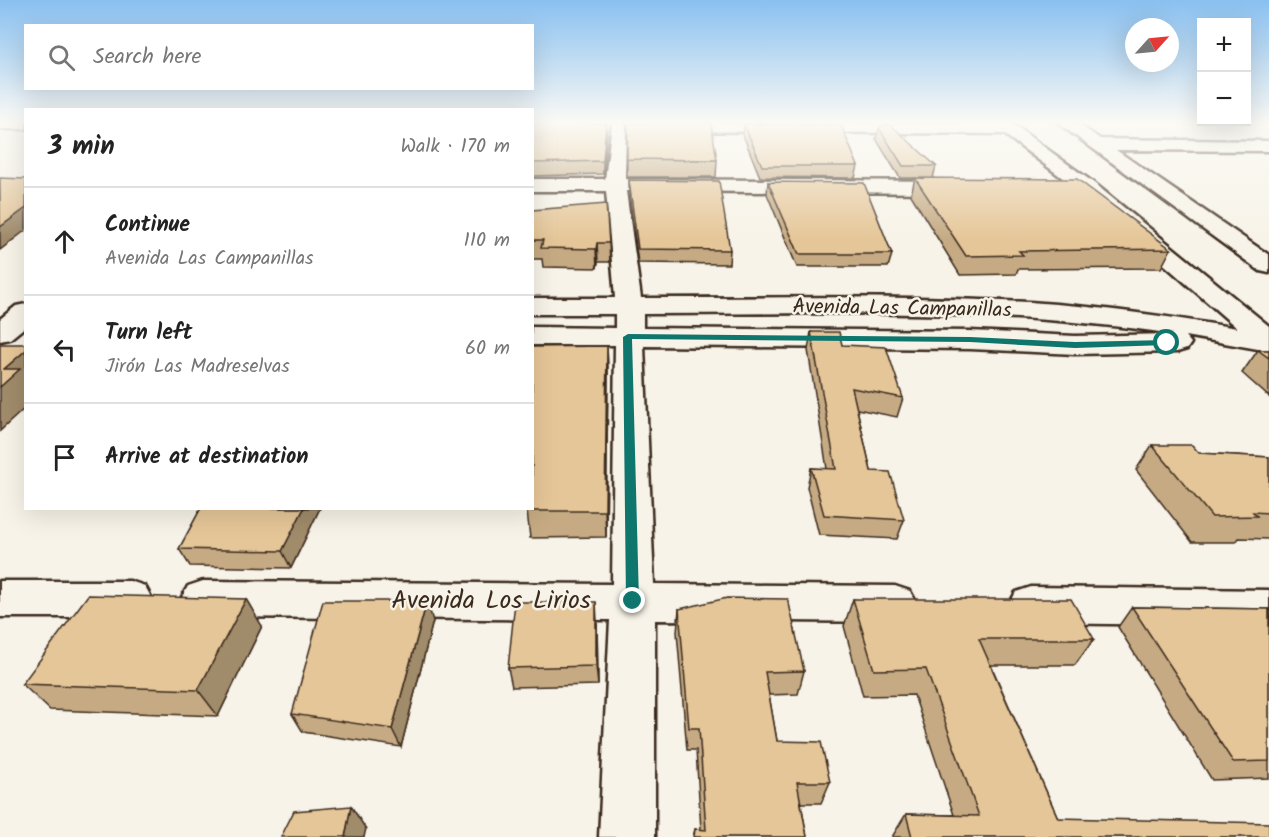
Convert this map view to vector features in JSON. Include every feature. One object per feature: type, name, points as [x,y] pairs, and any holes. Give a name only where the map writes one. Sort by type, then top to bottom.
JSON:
[{"type":"street","points":[[619,162],[615,185],[628,322],[633,601],[627,837]]},
{"type":"street","points":[[1053,162],[1087,187],[1269,341]]},
{"type":"street","points":[[1122,162],[1269,266]]},
{"type":"street","points":[[534,185],[981,187]]},
{"type":"street","points":[[1051,187],[1087,187]]},
{"type":"street","points":[[0,300],[24,300]]},
{"type":"street","name":"Avenida Las Campanillas","points":[[534,306],[628,322],[970,340],[1075,345],[1269,342],[1161,324],[1056,312],[951,307],[628,322],[534,336]]},
{"type":"street","points":[[7,332],[24,314]]},
{"type":"street","name":"Avenida Los Lirios","points":[[0,598],[927,604]]},
{"type":"street","points":[[998,605],[1269,608]]},
{"type":"building","points":[[760,162],[856,162],[858,166],[762,166]]},
{"type":"building","points":[[901,162],[932,162],[936,166],[903,166]]},
{"type":"building","points":[[0,178],[24,179],[24,209],[0,227]]},
{"type":"building","points":[[915,178],[1077,179],[1171,249],[1019,251],[1023,255],[966,256]]},
{"type":"building","points":[[629,180],[719,181],[730,250],[638,249]]},
{"type":"building","points":[[768,182],[864,183],[892,254],[799,254]]},
{"type":"building","points":[[606,204],[609,243],[597,243],[596,249],[541,248],[543,240],[534,240],[534,210]]},
{"type":"building","points":[[811,332],[839,332],[842,345],[886,347],[903,398],[852,388],[871,471],[890,472],[904,520],[824,515],[811,468],[836,469]]},
{"type":"building","points":[[0,344],[24,344],[24,352],[4,369],[20,369],[0,387]]},
{"type":"building","points":[[607,346],[605,511],[527,511],[534,510],[534,347]]},
{"type":"building","points":[[1258,350],[1269,350],[1269,358]]},
{"type":"building","points":[[1152,445],[1192,445],[1199,453],[1269,457],[1269,513],[1253,512],[1257,516],[1212,517]]},
{"type":"building","points":[[200,510],[303,510],[282,551],[179,549]]},
{"type":"building","points":[[88,595],[246,599],[198,690],[22,684]]},
{"type":"building","points":[[727,598],[788,599],[804,671],[765,672],[777,741],[821,742],[830,782],[797,782],[807,837],[694,837],[695,829],[706,830],[699,728],[689,728],[679,609]]},
{"type":"building","points":[[853,599],[1071,599],[1094,639],[979,639],[1058,818],[1269,823],[1269,837],[912,837],[906,814],[979,816],[926,669],[874,670]]},
{"type":"building","points":[[323,601],[427,601],[392,729],[292,714]]},
{"type":"building","points":[[515,602],[596,602],[596,666],[508,668]]},
{"type":"building","points":[[1132,607],[1269,609],[1269,761],[1233,762]]},
{"type":"building","points":[[351,806],[345,837],[281,837],[294,811]]},
{"type":"route","points":[[633,601],[628,337],[970,340],[1075,345],[1167,343]]}]
